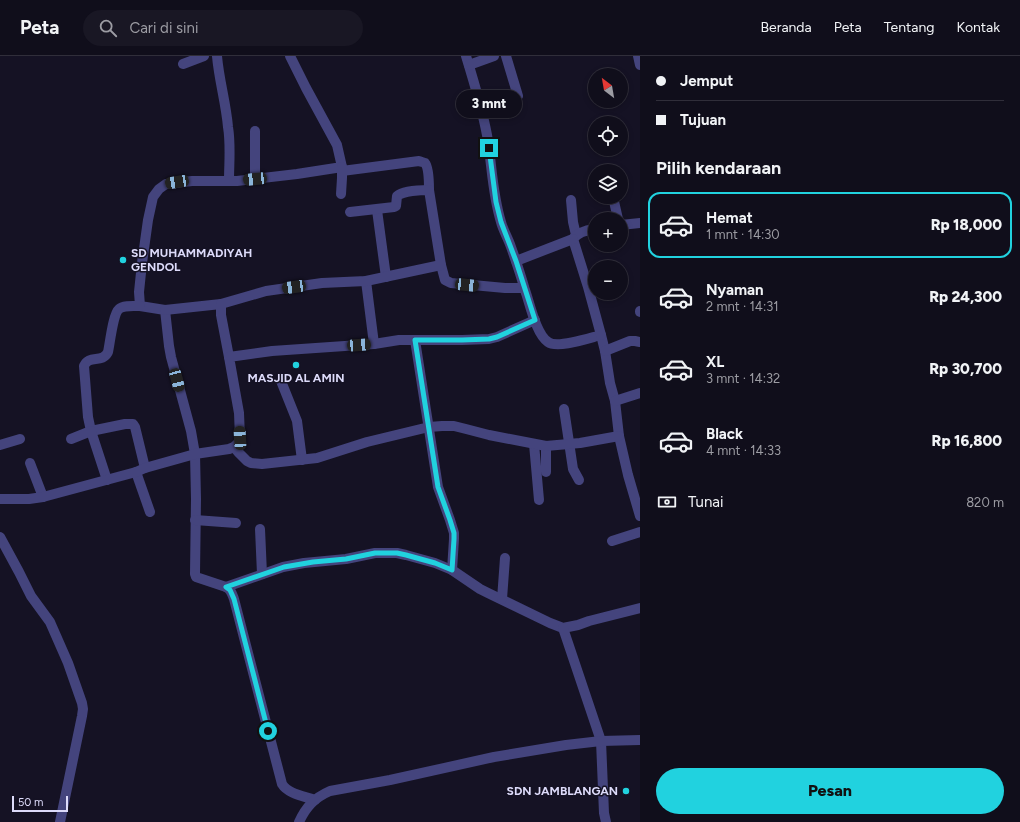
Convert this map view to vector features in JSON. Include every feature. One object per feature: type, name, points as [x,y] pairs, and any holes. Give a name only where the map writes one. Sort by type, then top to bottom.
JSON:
[{"type":"street","points":[[183,64],[204,56]]},
{"type":"street","points":[[217,56],[230,141],[229,181]]},
{"type":"street","points":[[494,56],[467,60],[487,135],[496,202],[501,222],[516,261],[539,331],[548,343],[561,345],[601,335]]},
{"type":"street","points":[[506,56],[518,96]]},
{"type":"street","points":[[638,56],[640,65]]},
{"type":"street","points":[[293,57],[306,88],[337,145],[342,169],[341,194]]},
{"type":"street","points":[[255,131],[255,179]]},
{"type":"street","points":[[140,306],[139,292],[148,220],[153,197],[159,189],[166,184],[192,181],[255,179],[419,161],[427,165],[429,190],[441,265],[445,280],[451,283],[505,288],[524,288]]},
{"type":"street","points":[[350,212],[395,207],[397,196],[400,194],[429,190]]},
{"type":"street","points":[[571,200],[574,237],[605,351],[610,383],[615,401],[619,436],[640,516]]},
{"type":"street","points":[[376,210],[386,277]]},
{"type":"street","points":[[628,224],[640,223]]},
{"type":"street","points":[[516,261],[588,230]]},
{"type":"street","points":[[107,480],[88,417],[84,366],[89,360],[106,356],[118,309],[123,307],[140,306],[165,310],[221,304],[266,291],[322,283],[366,281],[441,265]]},
{"type":"street","points":[[366,281],[374,344]]},
{"type":"street","points":[[1,498],[29,499],[43,497],[195,454],[234,447],[240,438],[239,413],[221,315],[221,304]]},
{"type":"street","points":[[165,310],[171,358],[195,454],[195,574],[196,577],[226,587],[230,590],[234,599],[282,784],[288,791],[315,800]]},
{"type":"street","points":[[229,357],[272,351],[374,344],[399,340],[489,339],[497,337],[535,320]]},
{"type":"street","points":[[415,340],[438,487],[454,533],[452,570]]},
{"type":"street","points":[[605,351],[630,341],[635,340],[640,342]]},
{"type":"street","points":[[281,381],[297,421],[302,460]]},
{"type":"street","points":[[615,401],[640,393]]},
{"type":"street","points":[[564,409],[573,469],[579,480]]},
{"type":"street","points":[[71,439],[91,431],[125,424],[133,424],[136,431],[140,470],[150,512]]},
{"type":"street","points":[[234,447],[247,461],[262,464],[317,458],[367,442],[429,427],[454,426],[546,446],[570,444],[619,436]]},
{"type":"street","points":[[0,445],[20,439]]},
{"type":"street","points":[[534,444],[539,500]]},
{"type":"street","points":[[546,446],[546,472]]},
{"type":"street","points":[[30,463],[43,497]]},
{"type":"street","points":[[195,520],[236,523]]},
{"type":"street","points":[[260,529],[262,574]]},
{"type":"street","points":[[612,541],[640,532]]},
{"type":"street","points":[[0,537],[31,596],[50,622],[68,664],[82,703],[82,716],[60,822]]},
{"type":"street","points":[[226,587],[284,567],[346,559],[375,553],[397,553],[435,563],[452,570],[480,589],[563,628],[640,608]]},
{"type":"street","points":[[502,599],[505,558]]},
{"type":"street","points":[[563,628],[601,741],[604,813],[606,822]]},
{"type":"street","points":[[299,822],[307,807],[322,794],[330,791],[390,780],[494,757],[566,745],[601,741],[640,740]]},
{"type":"place","name":"SD MUHAMMADIYAH GENDOL","points":[[123,260]]},
{"type":"place","name":"MASJID AL AMIN","points":[[296,365]]},
{"type":"place","name":"SDN JAMBLANGAN","points":[[626,791]]},
{"type":"route","points":[[268,731],[234,599],[230,590],[226,587],[284,567],[313,562],[346,559],[375,553],[397,553],[435,563],[452,570],[454,533],[438,487],[415,340],[489,339],[497,337],[535,320],[516,261],[501,222],[496,202],[489,148]]}]
